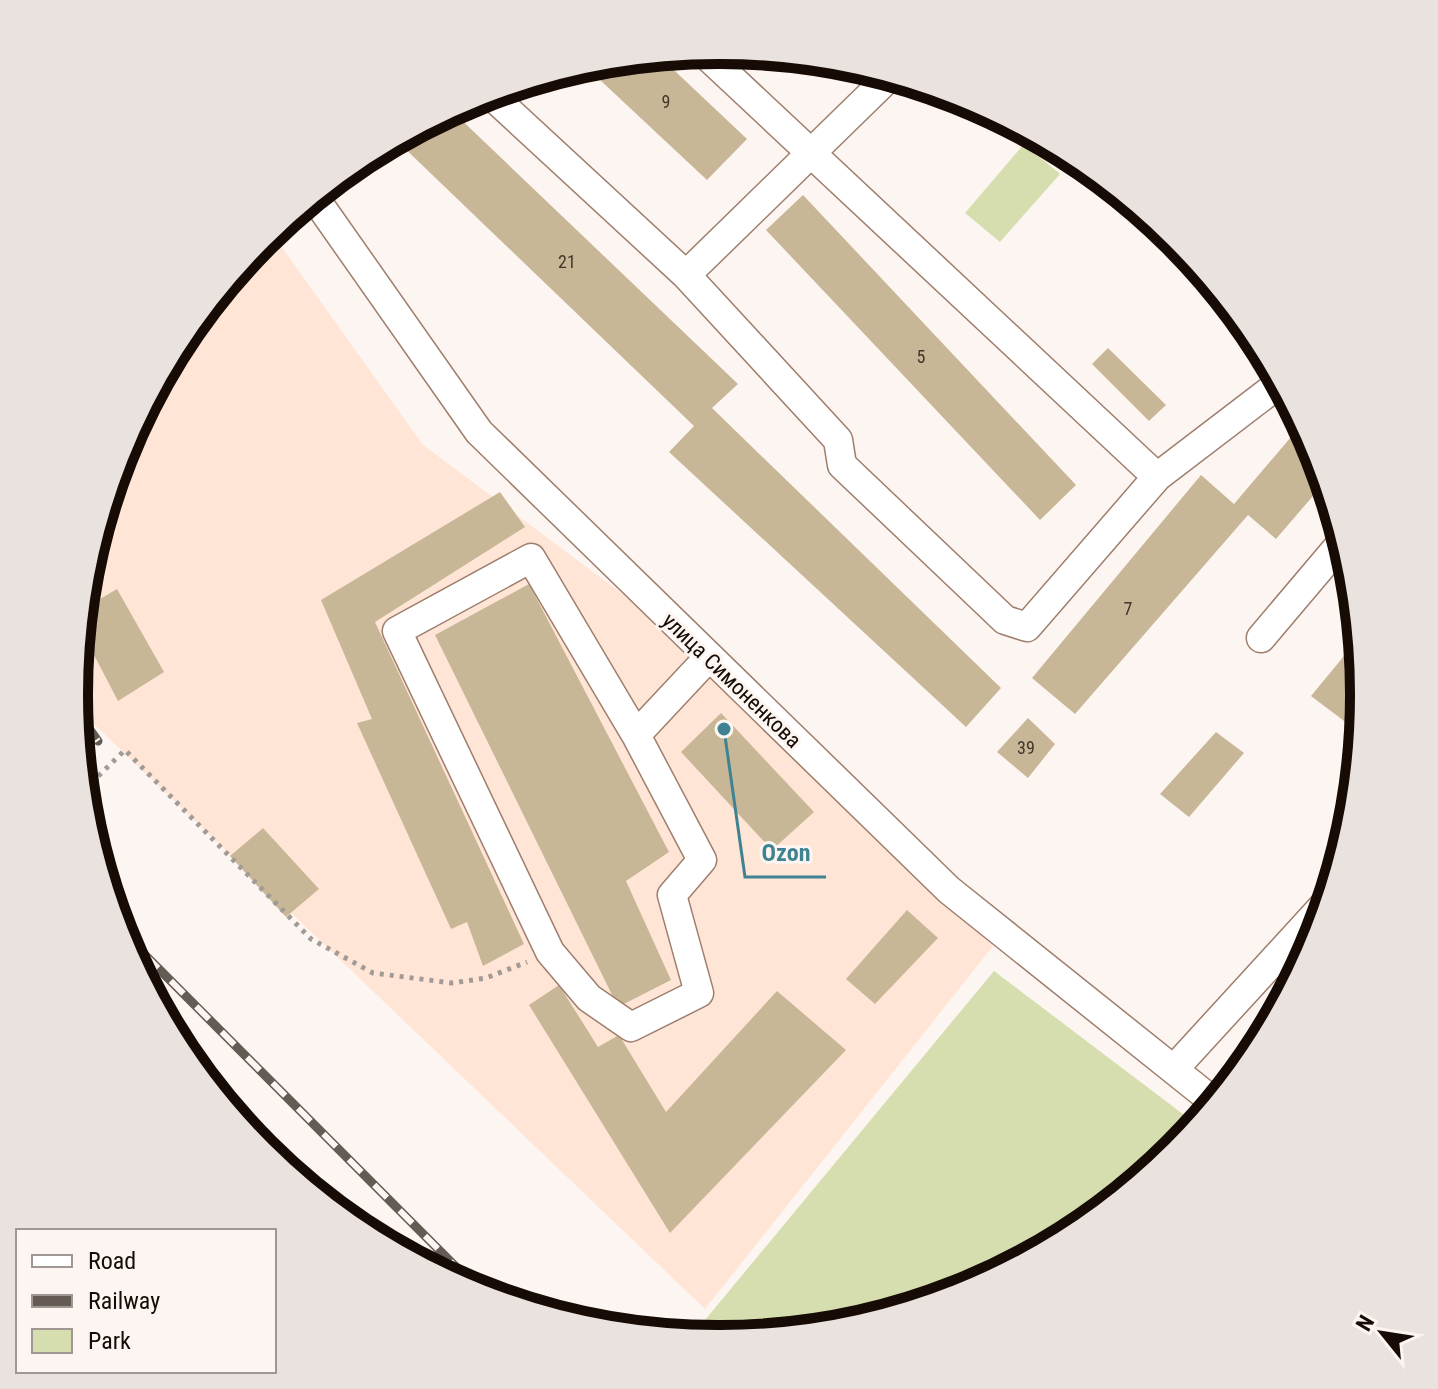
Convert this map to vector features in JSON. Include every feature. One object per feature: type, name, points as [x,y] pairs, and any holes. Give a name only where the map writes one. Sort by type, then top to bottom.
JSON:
[{"type":"street","points":[[716,64],[1157,477]]},
{"type":"street","points":[[686,275],[881,85]]},
{"type":"street","points":[[500,103],[686,275],[838,440],[842,465],[1005,620],[1027,627],[1157,477],[1271,390]]},
{"type":"street","name":"улица Симоненкова","points":[[320,206],[479,432],[949,890],[1205,1095]]},
{"type":"street","points":[[1261,638],[1333,553]]},
{"type":"street","points":[[531,558],[636,735],[702,860],[672,895],[699,993],[631,1027],[589,998],[550,952],[397,631],[531,558]]},
{"type":"street","points":[[636,735],[709,657]]},
{"type":"street","points":[[1174,1069],[1306,925]]},
{"type":"path","points":[[94,780],[125,750],[311,939],[373,973],[452,983],[486,978],[550,952]]},
{"type":"shaded area","points":[[279,243],[423,445],[715,663],[993,946],[705,1309],[89,720],[90,653],[101,571],[110,531],[136,453],[173,379],[195,344],[245,279]]},
{"type":"green space","points":[[1024,144],[1060,174],[1000,242],[965,213]]},
{"type":"green space","points":[[994,971],[1187,1117],[1135,1169],[1103,1195],[1034,1241],[960,1277],[882,1304],[801,1320],[719,1325],[710,1325],[705,1320]]},
{"type":"building","points":[[669,66],[747,139],[707,180],[596,76]]},
{"type":"building","points":[[461,120],[738,384],[712,408],[1001,688],[966,727],[669,452],[694,426],[404,148]]},
{"type":"building","points":[[803,195],[1076,485],[1040,520],[766,230]]},
{"type":"building","points":[[1108,348],[1166,405],[1149,421],[1092,364]]},
{"type":"building","points":[[1293,435],[1316,492],[1276,539],[1248,515],[1075,714],[1032,678],[1201,475],[1234,504]]},
{"type":"building","points":[[500,492],[525,527],[375,622],[524,944],[483,966],[467,922],[451,929],[357,723],[372,719],[321,600]]},
{"type":"building","points":[[529,584],[669,852],[626,881],[671,980],[618,1007],[435,635]]},
{"type":"building","points":[[117,589],[164,672],[118,701],[90,648],[96,601]]},
{"type":"building","points":[[1348,651],[1349,724],[1311,696]]},
{"type":"building","points":[[721,713],[814,812],[772,850],[681,752]]},
{"type":"building","points":[[1028,718],[1055,744],[1028,778],[997,752]]},
{"type":"building","points":[[1216,732],[1244,753],[1189,817],[1160,794]]},
{"type":"building","points":[[263,828],[319,889],[286,917],[230,856]]},
{"type":"building","points":[[907,910],[938,938],[875,1004],[846,979]]},
{"type":"building","points":[[559,985],[598,1047],[619,1035],[666,1112],[777,991],[846,1050],[670,1233],[529,1005]]},
{"type":"railway","points":[[90,729],[98,741]]},
{"type":"railway","points":[[146,956],[456,1267]]},
{"type":"place","name":"Ozon","points":[[724,729]]}]
